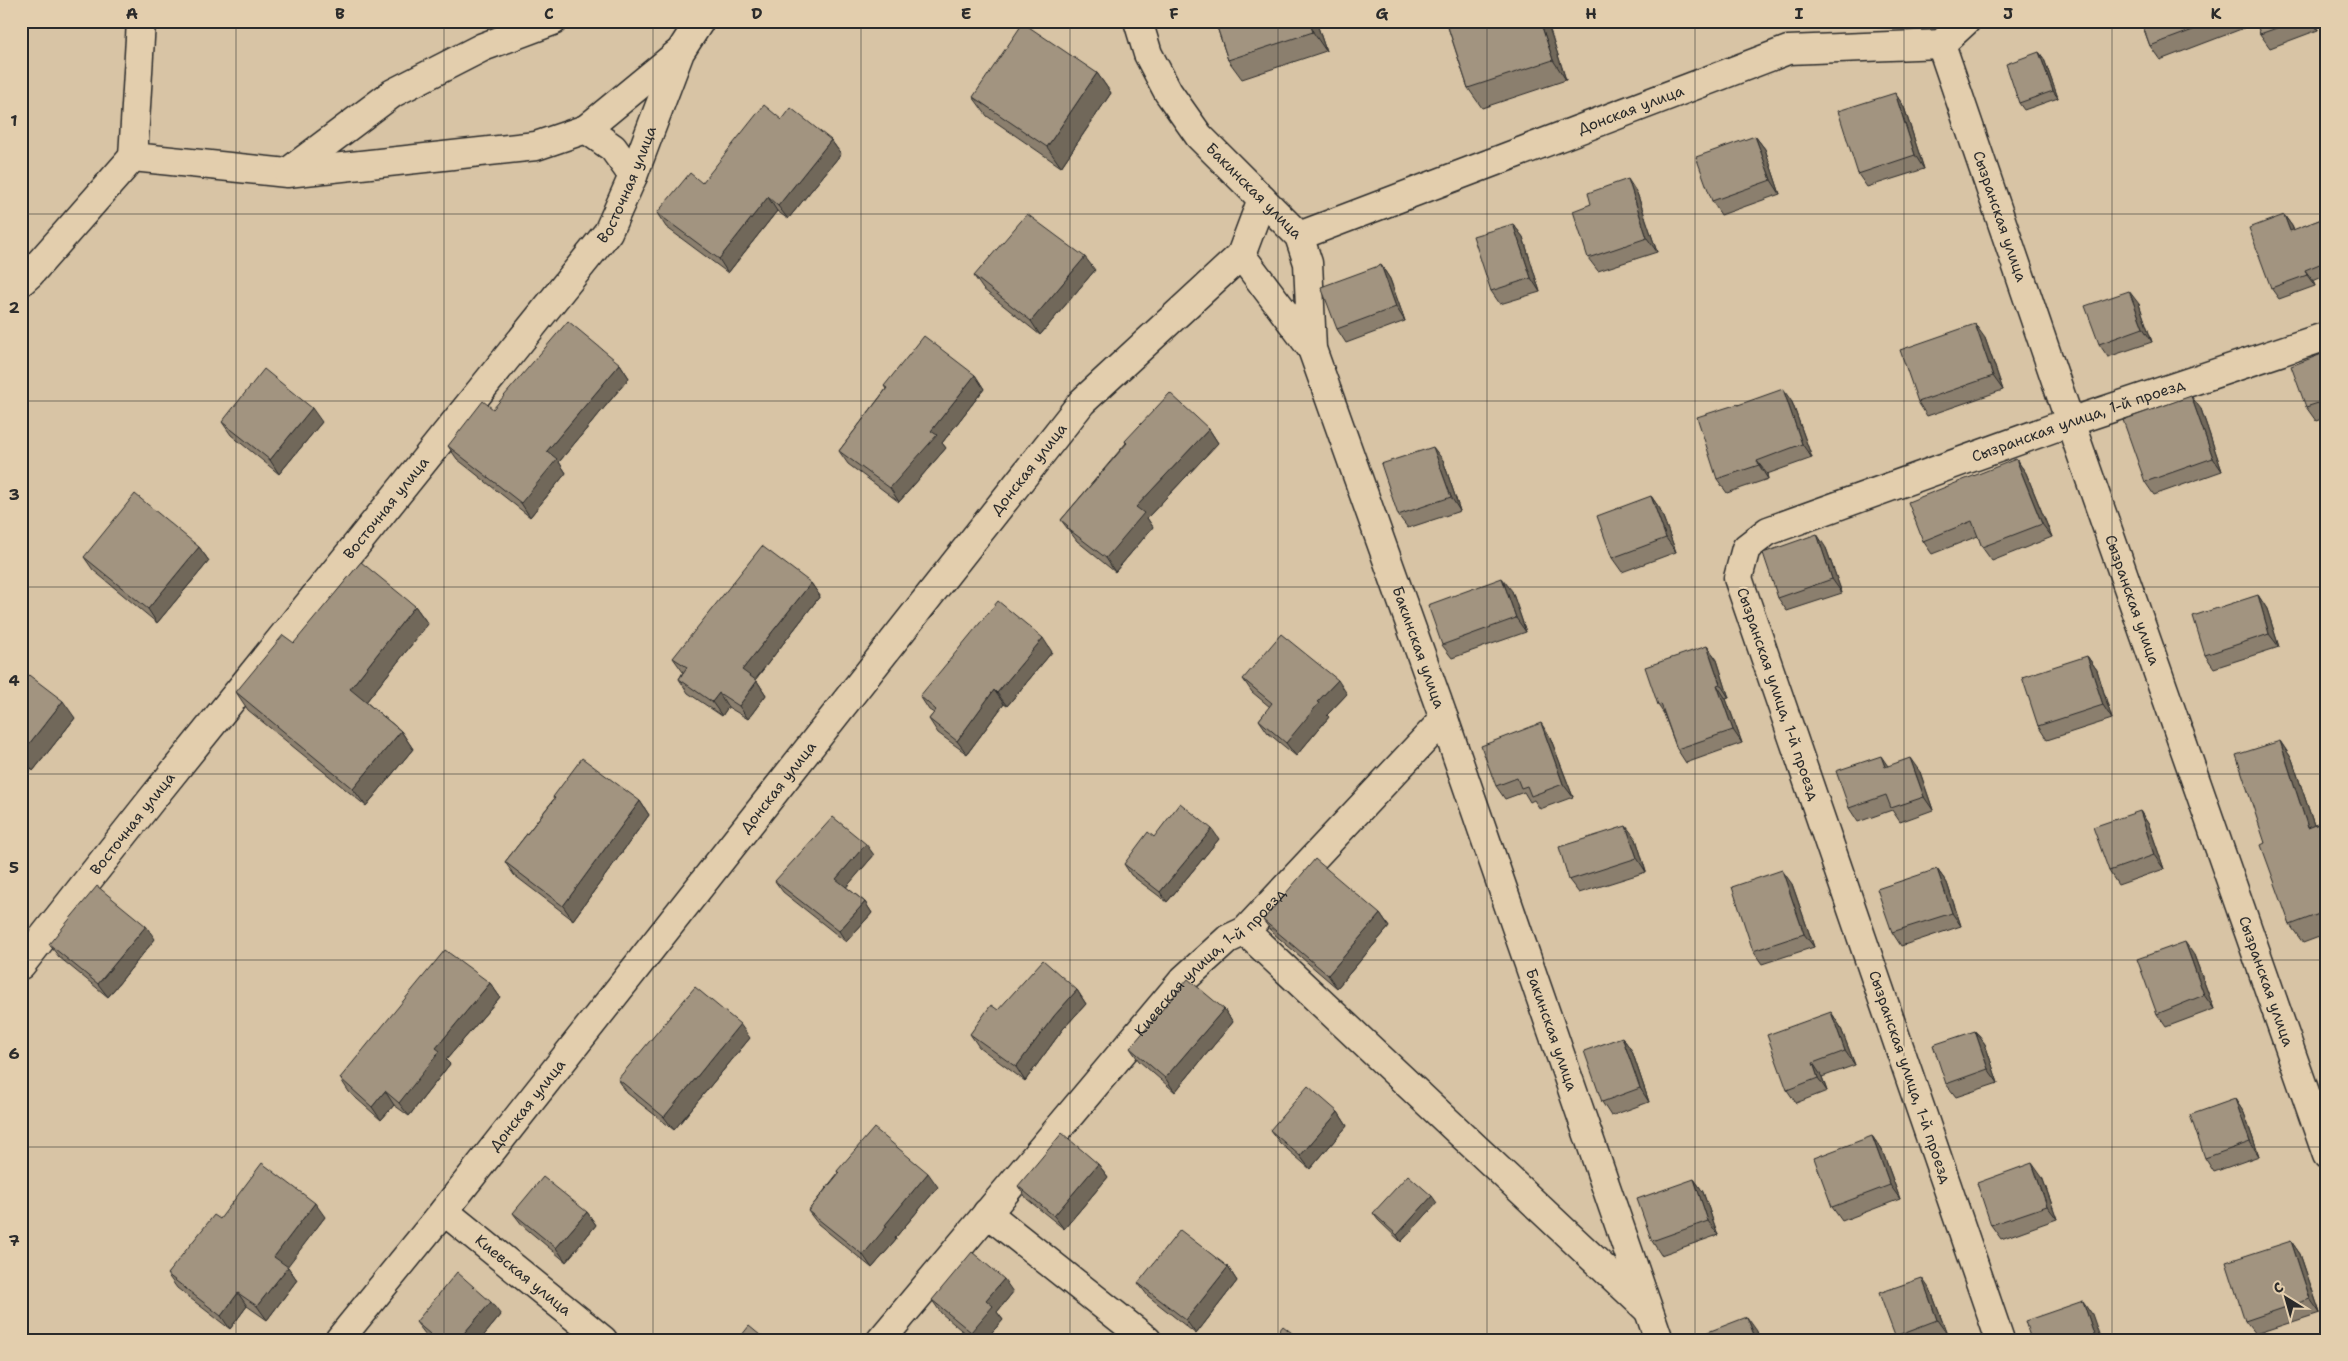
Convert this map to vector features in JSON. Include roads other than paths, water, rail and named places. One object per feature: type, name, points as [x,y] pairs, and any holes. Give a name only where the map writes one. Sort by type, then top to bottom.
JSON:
[{"type":"street","points":[[21,282],[37,267],[133,157],[141,21]]},
{"type":"street","points":[[287,173],[393,93],[483,47],[553,21]]},
{"type":"street","name":"Восточная улица","points":[[21,965],[152,799],[608,232],[633,176],[680,52],[700,21]]},
{"type":"street","name":"Бакинская улица","points":[[1138,21],[1148,54],[1168,92],[1199,136],[1299,236],[1308,263],[1312,349],[1444,719],[1659,1340]]},
{"type":"street","points":[[1941,44],[1966,21]]},
{"type":"street","name":"Донская улица","points":[[1299,236],[1788,50],[1941,44]]},
{"type":"street","name":"Сызранская улица","points":[[1941,44],[2070,422],[2327,1155]]},
{"type":"street","points":[[133,157],[287,173],[536,146],[586,129],[680,52]]},
{"type":"street","points":[[586,129],[613,148],[633,176]]},
{"type":"street","points":[[1262,199],[1241,255],[1312,349]]},
{"type":"street","name":"Донская улица","points":[[339,1340],[444,1211],[1082,402],[1241,255]]},
{"type":"street","name":"Сызранская улица, 1-й проезд","points":[[2000,1340],[1738,578],[1746,548],[1768,531],[2070,422],[2327,336]]},
{"type":"street","name":"Киевская улица, 1-й проезд","points":[[881,1340],[1184,979],[1228,939],[1245,931],[1444,719]]},
{"type":"street","name":"Бакинская улица","points":[[1245,931],[1649,1311]]},
{"type":"street","name":"Киевская улица","points":[[444,1211],[603,1340]]},
{"type":"street","points":[[987,1213],[1147,1340]]}]
